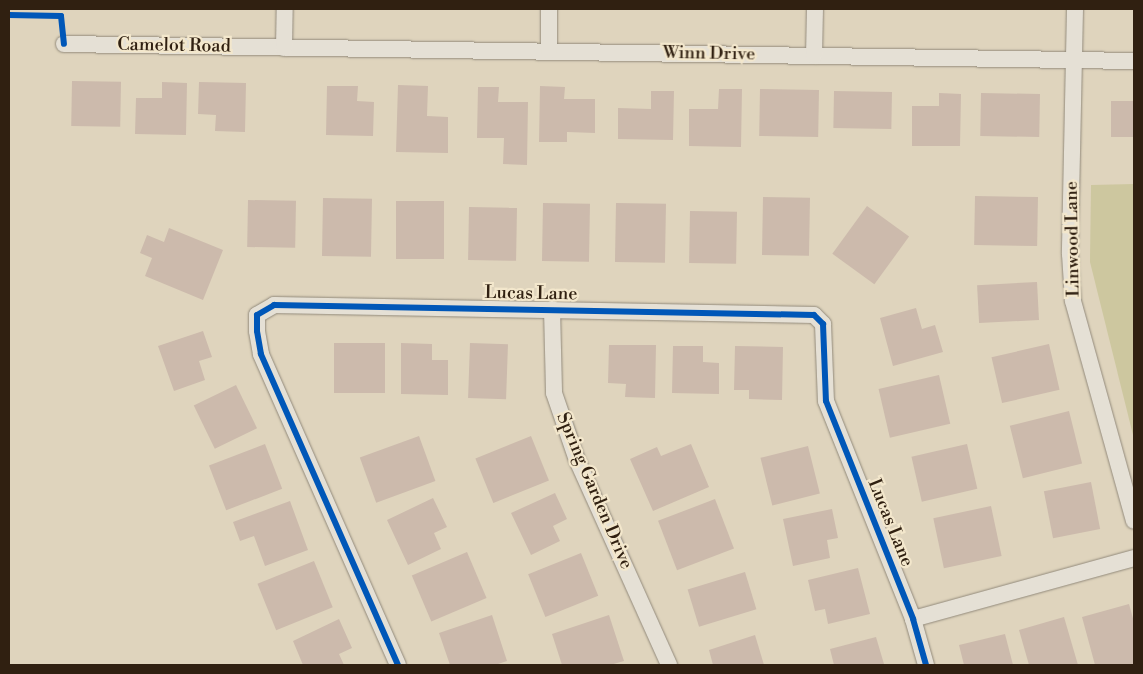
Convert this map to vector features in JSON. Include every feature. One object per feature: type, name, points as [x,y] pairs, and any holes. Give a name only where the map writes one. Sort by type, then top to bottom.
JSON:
[{"type":"street","points":[[284,48],[285,9]]},
{"type":"street","points":[[549,9],[549,50]]},
{"type":"street","points":[[814,56],[815,9]]},
{"type":"street","name":"Linwood Lane","points":[[1074,9],[1070,254],[1073,301],[1134,521]]},
{"type":"street","name":"Camelot Road","points":[[64,44],[284,48]]},
{"type":"street","name":"Winn Drive","points":[[284,48],[549,50],[1073,62],[1134,61]]},
{"type":"street","name":"Lucas Lane","points":[[398,665],[261,354],[257,331],[257,315],[274,305],[814,315],[823,324],[826,401],[913,619],[926,665]]},
{"type":"street","name":"Spring Garden Drive","points":[[552,309],[554,393],[577,460],[669,665]]},
{"type":"street","points":[[913,619],[1134,558]]},
{"type":"shaded area","points":[[1134,184],[1134,439],[1090,262],[1091,185]]},
{"type":"building","points":[[72,81],[121,82],[120,127],[71,126]]},
{"type":"building","points":[[162,82],[187,83],[186,135],[135,134],[136,98],[162,98]]},
{"type":"building","points":[[199,82],[246,83],[245,132],[215,131],[216,115],[198,114]]},
{"type":"building","points":[[398,85],[428,86],[427,116],[448,117],[448,153],[396,152]]},
{"type":"building","points":[[327,86],[358,86],[357,101],[374,102],[373,136],[326,135]]},
{"type":"building","points":[[540,86],[565,87],[564,99],[595,99],[595,133],[567,132],[567,142],[539,142]]},
{"type":"building","points":[[478,87],[499,87],[498,102],[528,102],[527,165],[503,164],[504,138],[477,138]]},
{"type":"building","points":[[719,89],[742,89],[741,147],[689,146],[689,109],[718,109]]},
{"type":"building","points":[[760,89],[819,90],[818,137],[759,136]]},
{"type":"building","points":[[651,91],[674,91],[673,140],[618,139],[618,108],[651,109]]},
{"type":"building","points":[[834,91],[892,92],[891,129],[833,128]]},
{"type":"building","points":[[939,93],[961,94],[960,146],[912,146],[912,106],[939,106]]},
{"type":"building","points":[[981,93],[1040,94],[1039,137],[980,136]]},
{"type":"building","points":[[1111,101],[1134,101],[1134,137],[1111,137]]},
{"type":"building","points":[[975,196],[1038,197],[1037,246],[974,245]]},
{"type":"building","points":[[763,197],[810,198],[809,256],[762,255]]},
{"type":"building","points":[[323,198],[372,199],[371,257],[322,256]]},
{"type":"building","points":[[248,200],[296,201],[295,248],[247,247]]},
{"type":"building","points":[[396,201],[444,201],[444,259],[396,259]]},
{"type":"building","points":[[543,203],[590,204],[589,262],[542,261]]},
{"type":"building","points":[[616,203],[666,204],[665,263],[615,262]]},
{"type":"building","points":[[867,206],[909,237],[874,284],[832,254]]},
{"type":"building","points":[[469,207],[517,208],[516,261],[468,260]]},
{"type":"building","points":[[690,211],[737,212],[736,264],[689,263]]},
{"type":"building","points":[[169,228],[223,250],[203,300],[145,276],[152,258],[140,253],[147,235],[164,242]]},
{"type":"building","points":[[1037,282],[1039,320],[979,323],[977,285]]},
{"type":"building","points":[[916,308],[922,329],[935,325],[943,352],[893,366],[880,318]]},
{"type":"building","points":[[203,331],[212,357],[199,361],[205,380],[174,391],[158,346]]},
{"type":"building","points":[[334,343],[385,343],[385,393],[334,393]]},
{"type":"building","points":[[401,343],[432,344],[432,360],[448,360],[448,395],[401,394]]},
{"type":"building","points":[[470,343],[508,344],[506,399],[468,398]]},
{"type":"building","points":[[1049,344],[1060,390],[1002,403],[992,357]]},
{"type":"building","points":[[609,345],[656,345],[655,398],[625,397],[626,384],[608,383]]},
{"type":"building","points":[[673,346],[703,346],[703,362],[719,363],[719,394],[672,393]]},
{"type":"building","points":[[735,346],[783,347],[782,400],[749,399],[749,390],[734,390]]},
{"type":"building","points":[[939,375],[950,424],[890,438],[879,389]]},
{"type":"building","points":[[236,385],[257,428],[215,449],[194,406]]},
{"type":"building","points":[[1069,411],[1082,463],[1023,478],[1010,426]]},
{"type":"building","points":[[419,436],[435,481],[376,503],[360,458]]},
{"type":"building","points":[[531,436],[549,481],[493,503],[475,458]]},
{"type":"building","points":[[265,444],[282,489],[226,510],[209,466]]},
{"type":"building","points":[[691,444],[709,487],[653,511],[630,459],[657,447],[661,456]]},
{"type":"building","points":[[967,444],[977,489],[922,502],[911,457]]},
{"type":"building","points":[[808,446],[820,494],[772,505],[760,458]]},
{"type":"building","points":[[1091,482],[1100,529],[1053,538],[1044,491]]},
{"type":"building","points":[[555,493],[567,519],[553,526],[560,541],[531,555],[511,513]]},
{"type":"building","points":[[433,498],[447,527],[434,533],[441,549],[408,565],[387,520]]},
{"type":"building","points":[[715,499],[734,548],[677,570],[658,521]]},
{"type":"building","points":[[290,501],[308,550],[265,566],[254,536],[240,541],[233,522]]},
{"type":"building","points":[[991,506],[1002,556],[944,568],[933,518]]},
{"type":"building","points":[[832,509],[838,538],[827,540],[830,558],[793,566],[783,519]]},
{"type":"building","points":[[467,552],[487,598],[431,621],[412,575]]},
{"type":"building","points":[[581,553],[598,596],[545,617],[528,574]]},
{"type":"building","points":[[314,561],[333,607],[276,630],[257,584]]},
{"type":"building","points":[[858,568],[870,614],[828,624],[825,609],[815,611],[808,580]]},
{"type":"building","points":[[745,572],[756,609],[699,627],[688,590]]},
{"type":"building","points":[[1129,604],[1134,622],[1134,665],[1095,665],[1082,617]]},
{"type":"building","points":[[492,615],[507,661],[495,665],[450,665],[439,633]]},
{"type":"building","points":[[609,615],[624,661],[610,665],[562,665],[552,634]]},
{"type":"building","points":[[1064,617],[1078,665],[1029,665],[1019,630]]},
{"type":"building","points":[[339,619],[352,648],[339,654],[344,665],[303,665],[293,641]]},
{"type":"building","points":[[1005,634],[1013,665],[964,665],[959,645]]},
{"type":"building","points":[[755,635],[764,665],[713,665],[709,650]]},
{"type":"building","points":[[876,637],[884,664],[834,665],[830,649]]},
{"type":"cycle path","points":[[9,15],[61,16],[64,44]]},
{"type":"cycle path","points":[[398,665],[261,354],[257,331],[257,315],[274,305],[814,315],[823,324],[826,401],[913,619],[926,665]]}]
